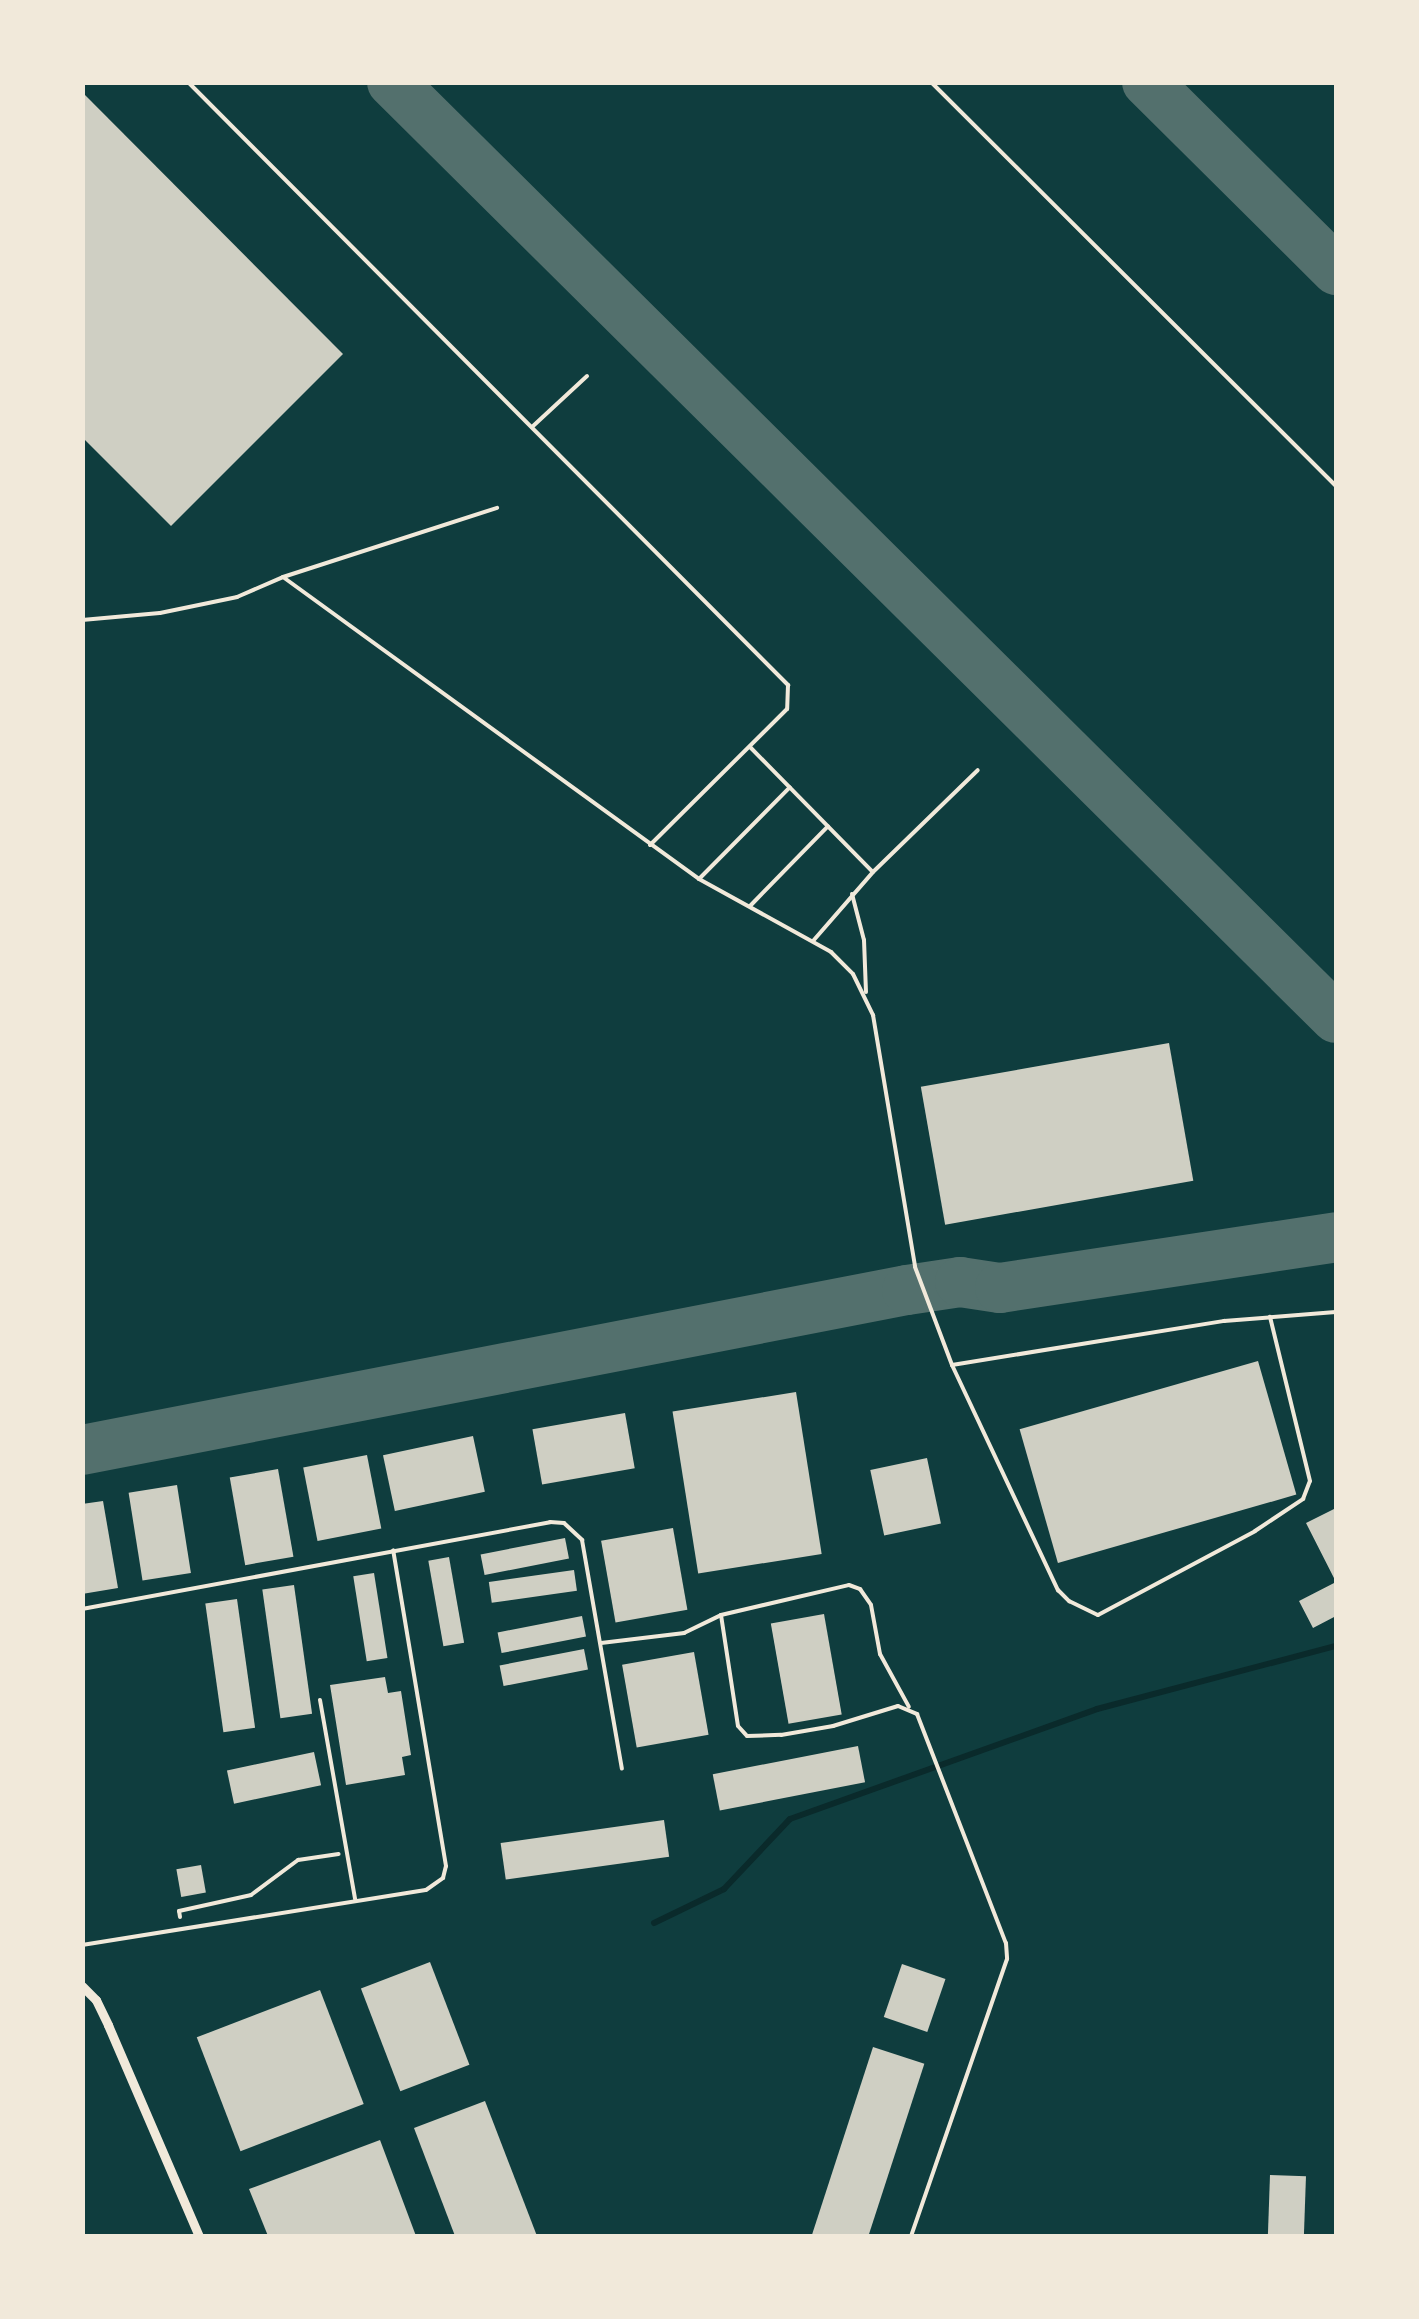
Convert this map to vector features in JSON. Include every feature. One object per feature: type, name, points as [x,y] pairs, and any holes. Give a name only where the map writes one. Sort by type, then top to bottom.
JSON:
[{"type":"street","points":[[82,1986],[96,2000],[108,2025],[200,2236]]},
{"type":"lane","points":[[931,82],[1336,486]]},
{"type":"lane","points":[[192,84],[788,686],[787,709],[650,844]]},
{"type":"lane","points":[[532,426],[587,376]]},
{"type":"lane","points":[[82,620],[160,613],[237,597],[283,577],[497,508]]},
{"type":"lane","points":[[283,577],[700,879],[841,960],[866,992]]},
{"type":"lane","points":[[750,747],[873,872]]},
{"type":"lane","points":[[813,941],[873,872],[978,770]]},
{"type":"lane","points":[[700,879],[790,788]]},
{"type":"lane","points":[[749,906],[828,826]]},
{"type":"lane","points":[[852,894],[864,940],[866,992],[915,1267],[952,1365],[1058,1590],[1084,1610],[1098,1615],[1284,1514],[1303,1499],[1310,1480],[1270,1318]]},
{"type":"lane","points":[[952,1365],[1270,1318],[1336,1312]]},
{"type":"lane","points":[[82,1609],[550,1522],[564,1524],[582,1540],[622,1769]]},
{"type":"lane","points":[[82,1945],[426,1890],[443,1878],[446,1866],[393,1550]]},
{"type":"lane","points":[[600,1643],[684,1633],[721,1615],[849,1584],[860,1589],[870,1605],[880,1654],[909,1707],[917,1714],[1006,1942],[1007,1959],[911,2236]]},
{"type":"lane","points":[[721,1615],[738,1726],[747,1736],[781,1736],[898,1706],[909,1707]]},
{"type":"lane","points":[[320,1700],[355,1899]]},
{"type":"path","points":[[182,1927],[179,1911],[242,1899],[298,1860],[338,1853]]},
{"type":"building","points":[[84,94],[343,354],[171,526],[82,437]]},
{"type":"building","points":[[1169,1043],[1193,1181],[945,1225],[921,1087]]},
{"type":"building","points":[[1258,1361],[1296,1495],[1058,1563],[1020,1429]]},
{"type":"building","points":[[796,1392],[822,1554],[698,1574],[673,1412]]},
{"type":"building","points":[[625,1413],[635,1468],[542,1484],[532,1429]]},
{"type":"building","points":[[473,1436],[485,1492],[395,1511],[383,1455]]},
{"type":"building","points":[[367,1455],[381,1529],[318,1541],[303,1467]]},
{"type":"building","points":[[927,1458],[941,1524],[884,1536],[870,1470]]},
{"type":"building","points":[[278,1469],[293,1557],[245,1565],[230,1478]]},
{"type":"building","points":[[177,1485],[191,1573],[143,1581],[129,1493]]},
{"type":"building","points":[[103,1501],[118,1588],[82,1594],[82,1504]]},
{"type":"building","points":[[1336,1508],[1336,1582],[1306,1523]]},
{"type":"building","points":[[673,1528],[687,1610],[616,1622],[601,1541]]},
{"type":"building","points":[[565,1538],[569,1559],[485,1575],[481,1554]]},
{"type":"building","points":[[449,1557],[464,1643],[443,1646],[428,1561]]},
{"type":"building","points":[[574,1570],[577,1591],[492,1603],[489,1582]]},
{"type":"building","points":[[374,1573],[387,1658],[367,1661],[353,1576]]},
{"type":"building","points":[[1336,1582],[1336,1616],[1313,1628],[1299,1601]]},
{"type":"building","points":[[294,1585],[312,1714],[280,1718],[262,1589]]},
{"type":"building","points":[[237,1599],[255,1728],[223,1732],[205,1603]]},
{"type":"building","points":[[824,1614],[842,1714],[789,1724],[771,1623]]},
{"type":"building","points":[[582,1616],[586,1637],[502,1653],[498,1632]]},
{"type":"building","points":[[584,1649],[588,1670],[504,1686],[500,1665]]},
{"type":"building","points":[[694,1652],[709,1735],[637,1747],[622,1665]]},
{"type":"building","points":[[385,1677],[388,1693],[401,1691],[411,1755],[402,1757],[405,1775],[346,1785],[330,1685]]},
{"type":"building","points":[[858,1746],[865,1782],[720,1811],[713,1774]]},
{"type":"building","points":[[314,1752],[321,1785],[234,1804],[227,1771]]},
{"type":"building","points":[[664,1820],[669,1857],[506,1880],[501,1843]]},
{"type":"building","points":[[201,1865],[206,1893],[181,1897],[176,1869]]},
{"type":"building","points":[[430,1962],[469,2065],[400,2091],[361,1989]]},
{"type":"building","points":[[902,1964],[945,1979],[927,2032],[884,2017]]},
{"type":"building","points":[[320,1990],[364,2104],[240,2151],[197,2037]]},
{"type":"building","points":[[873,2047],[924,2064],[868,2236],[812,2236]]},
{"type":"building","points":[[485,2101],[537,2236],[455,2236],[414,2128]]},
{"type":"building","points":[[380,2140],[416,2236],[268,2236],[249,2189]]},
{"type":"building","points":[[1270,2175],[1306,2176],[1304,2236],[1268,2236]]},
{"type":"waterway","points":[[654,1923],[724,1889],[790,1819],[1097,1709],[1336,1646]]},
{"type":"taxiway","points":[[392,82],[1336,1018]]},
{"type":"taxiway","points":[[1147,82],[1336,270]]},
{"type":"taxiway","points":[[82,1450],[907,1290],[960,1282],[1000,1288],[1336,1237]]}]
